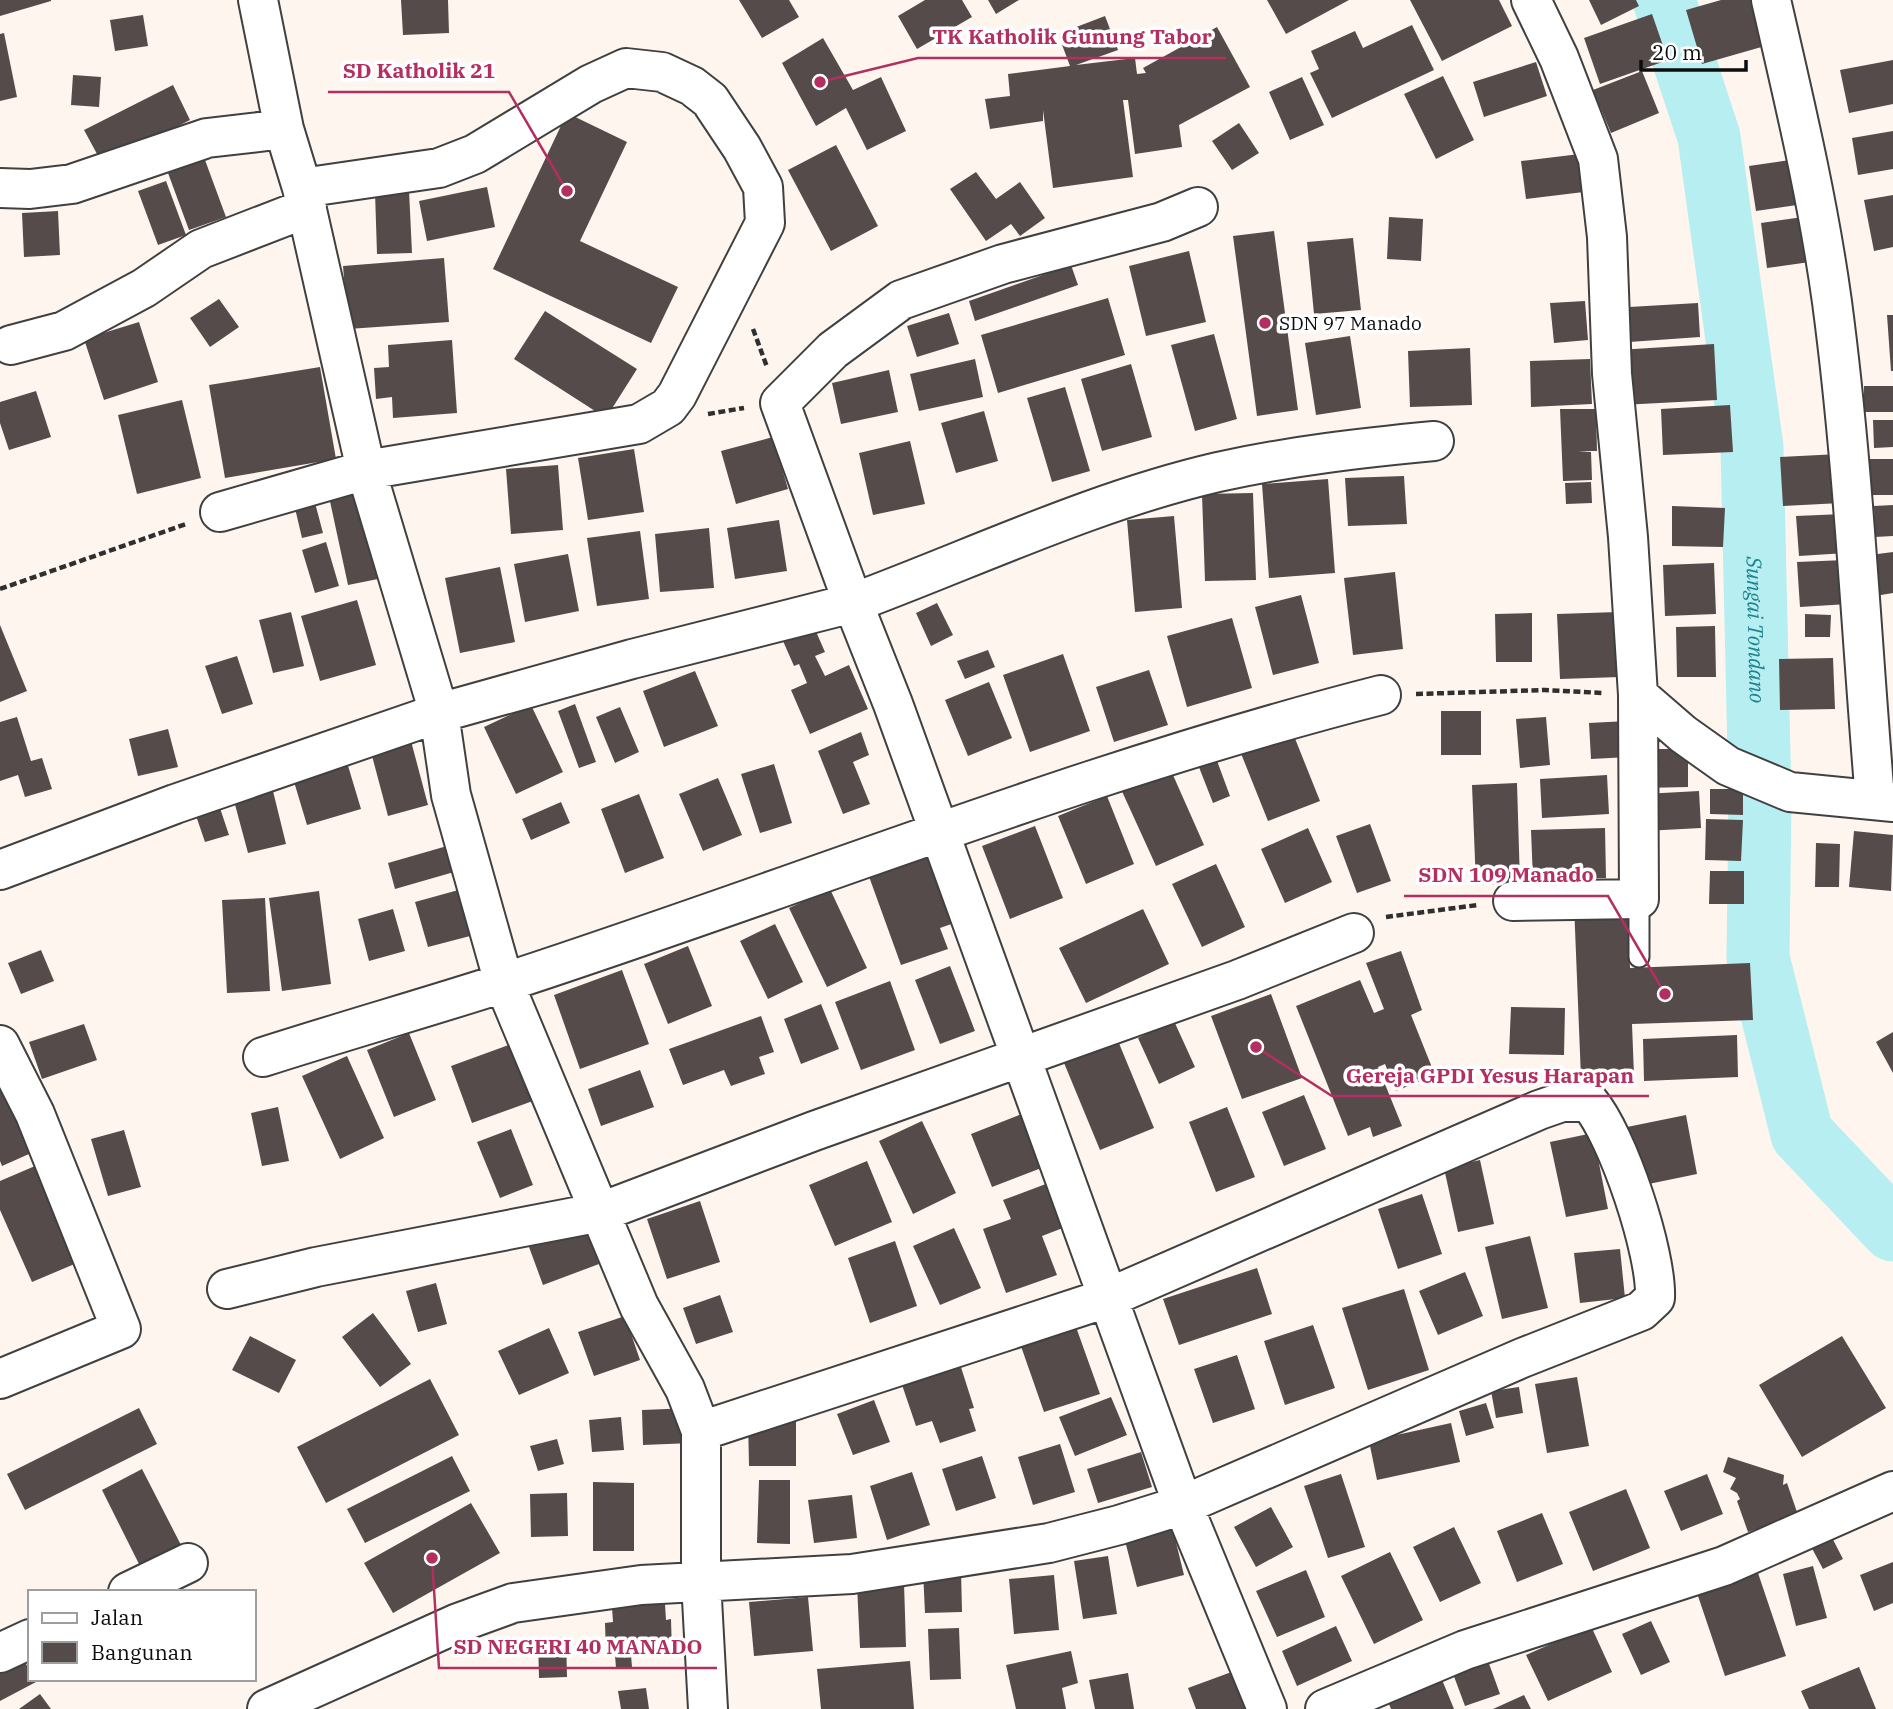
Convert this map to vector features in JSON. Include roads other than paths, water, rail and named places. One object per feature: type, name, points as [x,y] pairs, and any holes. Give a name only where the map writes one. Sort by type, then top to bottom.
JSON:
[{"type":"street","points":[[258,0],[284,128],[304,198],[366,470],[439,713],[451,795],[504,983],[639,1306],[685,1389],[701,1431],[701,1581],[708,1709]]},
{"type":"street","points":[[1513,901],[1639,898],[1639,695],[1628,537],[1612,374],[1607,237],[1598,159],[1559,58],[1531,0]]},
{"type":"street","points":[[1639,695],[1683,734],[1728,766],[1790,792],[1884,800],[1832,302],[1810,168],[1771,0]]},
{"type":"street","points":[[11,345],[64,331],[144,288],[201,249],[304,198],[439,168],[475,154],[591,84],[626,68],[662,72],[692,86],[710,100],[742,148],[763,187],[765,223],[677,395],[668,407],[639,424],[366,470],[220,512]]},
{"type":"street","points":[[0,188],[30,189],[72,184],[207,138],[284,128]]},
{"type":"street","points":[[1198,207],[1162,222],[1003,264],[901,300],[833,350],[780,403],[1110,1297],[1183,1505],[1267,1709]]},
{"type":"street","points":[[0,870],[175,804],[439,713],[632,659],[853,603],[1094,509],[1216,473],[1314,453],[1434,441]]},
{"type":"street","points":[[263,1057],[504,983],[1142,762],[1269,724],[1381,695]]},
{"type":"street","points":[[226,1289],[316,1267],[601,1212],[814,1131],[1237,980],[1354,933]]},
{"type":"street","points":[[0,1045],[35,1114],[121,1329],[0,1380]]},
{"type":"street","points":[[267,1709],[447,1628],[513,1604],[641,1585],[852,1574],[951,1560],[1049,1543],[1183,1505],[1650,1305],[1655,1298],[1653,1263],[1623,1168],[1601,1117],[1589,1102],[1562,1102],[1110,1297],[701,1431]]},
{"type":"street","points":[[1325,1709],[1465,1650],[1724,1566],[1893,1491]]},
{"type":"street","points":[[132,1590],[188,1563]]},
{"type":"street","points":[[0,1653],[28,1640]]},
{"type":"lane","points":[[1639,898],[1639,957]]},
{"type":"waterway","name":"Sungai Tondano","points":[[1664,0],[1709,137],[1752,447],[1760,797],[1758,958],[1802,1134],[1893,1230]]},
{"type":"place","name":"TK Katholik Gunung Tabor","points":[[820,82]]},
{"type":"place","name":"SD Katholik 21","points":[[567,191]]},
{"type":"place","name":"SDN 97 Manado","points":[[1265,323]]},
{"type":"place","name":"SDN 109 Manado","points":[[1665,994]]},
{"type":"place","name":"Gereja GPDI Yesus Harapan","points":[[1256,1047]]},
{"type":"place","name":"SD NEGERI 40 MANADO","points":[[432,1558]]}]
